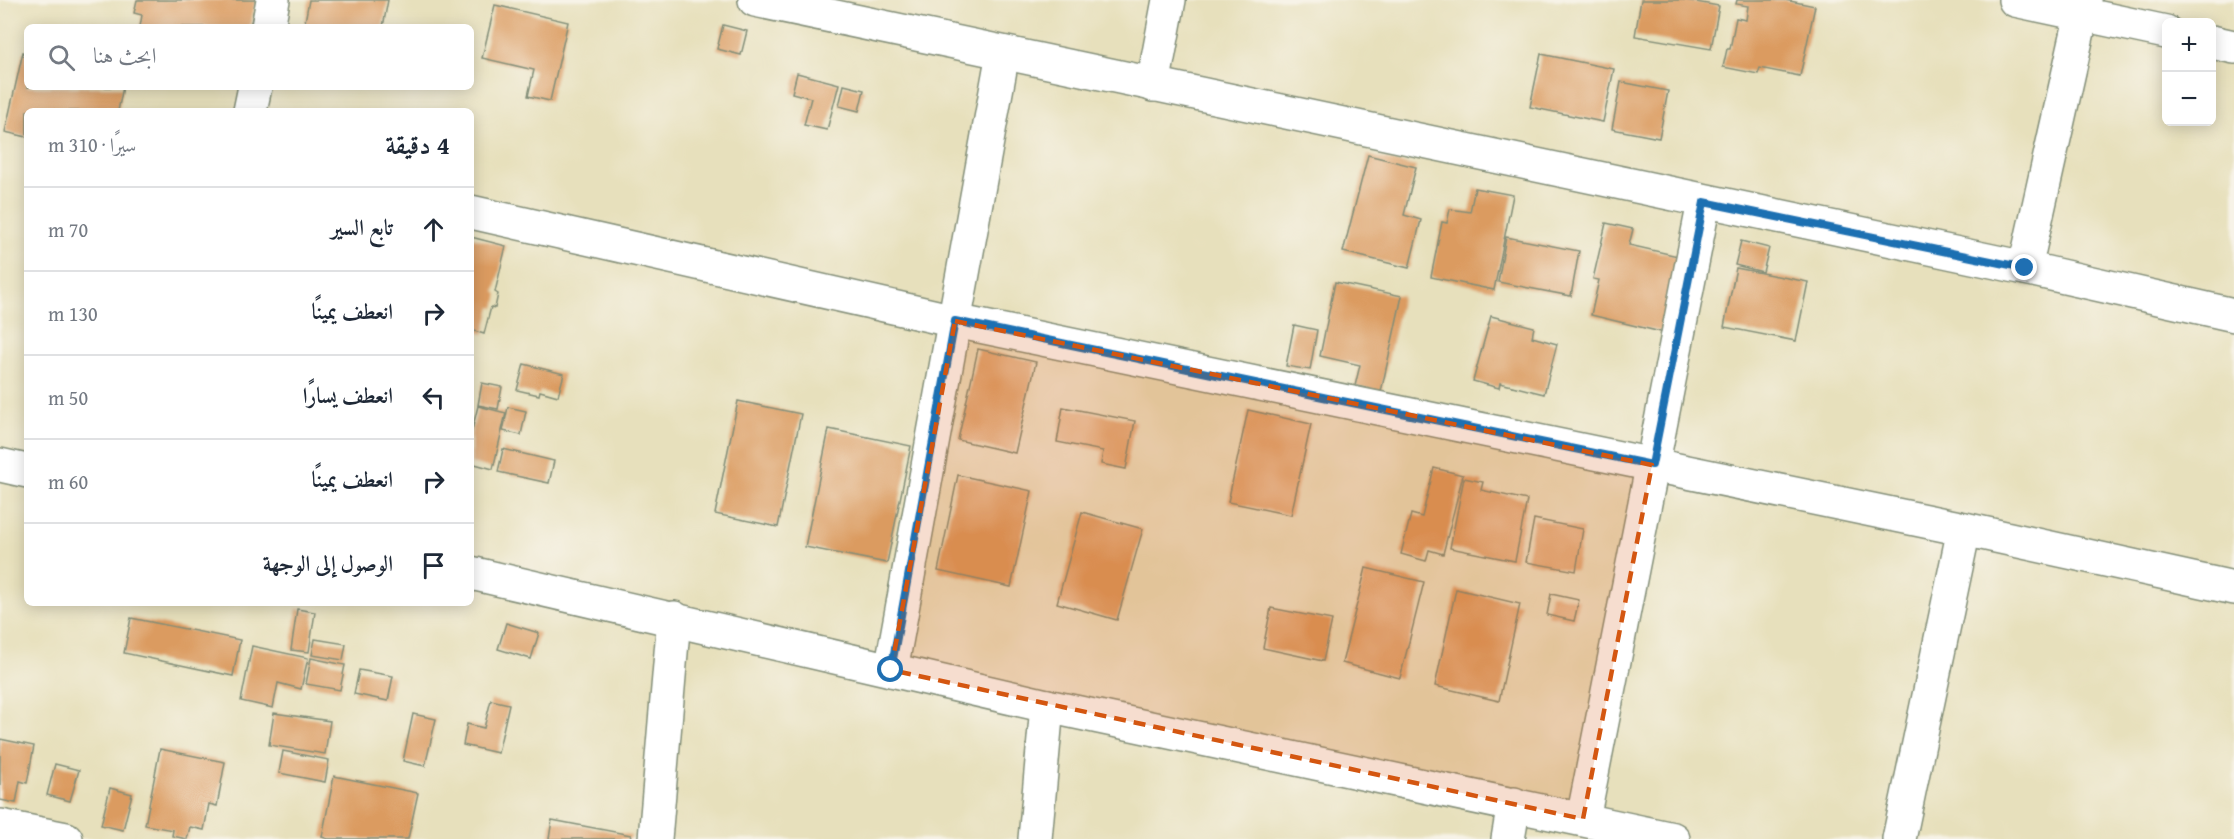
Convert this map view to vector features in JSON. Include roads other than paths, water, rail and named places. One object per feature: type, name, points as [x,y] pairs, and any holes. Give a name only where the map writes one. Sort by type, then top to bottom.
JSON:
[{"type":"street","points":[[269,24],[273,0]]},
{"type":"street","points":[[755,0],[874,12],[1003,53],[2025,268],[2234,315]]},
{"type":"street","points":[[1153,84],[1169,0]]},
{"type":"street","points":[[2015,0],[2083,7],[2162,31]]},
{"type":"street","points":[[2025,268],[2083,7]]},
{"type":"street","points":[[2216,43],[2234,47]]},
{"type":"street","points":[[891,670],[1003,53]]},
{"type":"street","points":[[251,108],[254,90]]},
{"type":"street","points":[[1583,819],[1704,202]]},
{"type":"street","points":[[474,213],[955,321],[1964,529],[2234,588]]},
{"type":"street","points":[[0,465],[24,470]]},
{"type":"street","points":[[1899,839],[1964,529]]},
{"type":"street","points":[[474,574],[674,618],[1047,706],[1673,839]]},
{"type":"street","points":[[655,839],[674,618]]},
{"type":"street","points":[[1035,839],[1047,706]]},
{"type":"street","points":[[1508,839],[1514,804]]},
{"type":"street","points":[[0,826],[66,839]]}]
